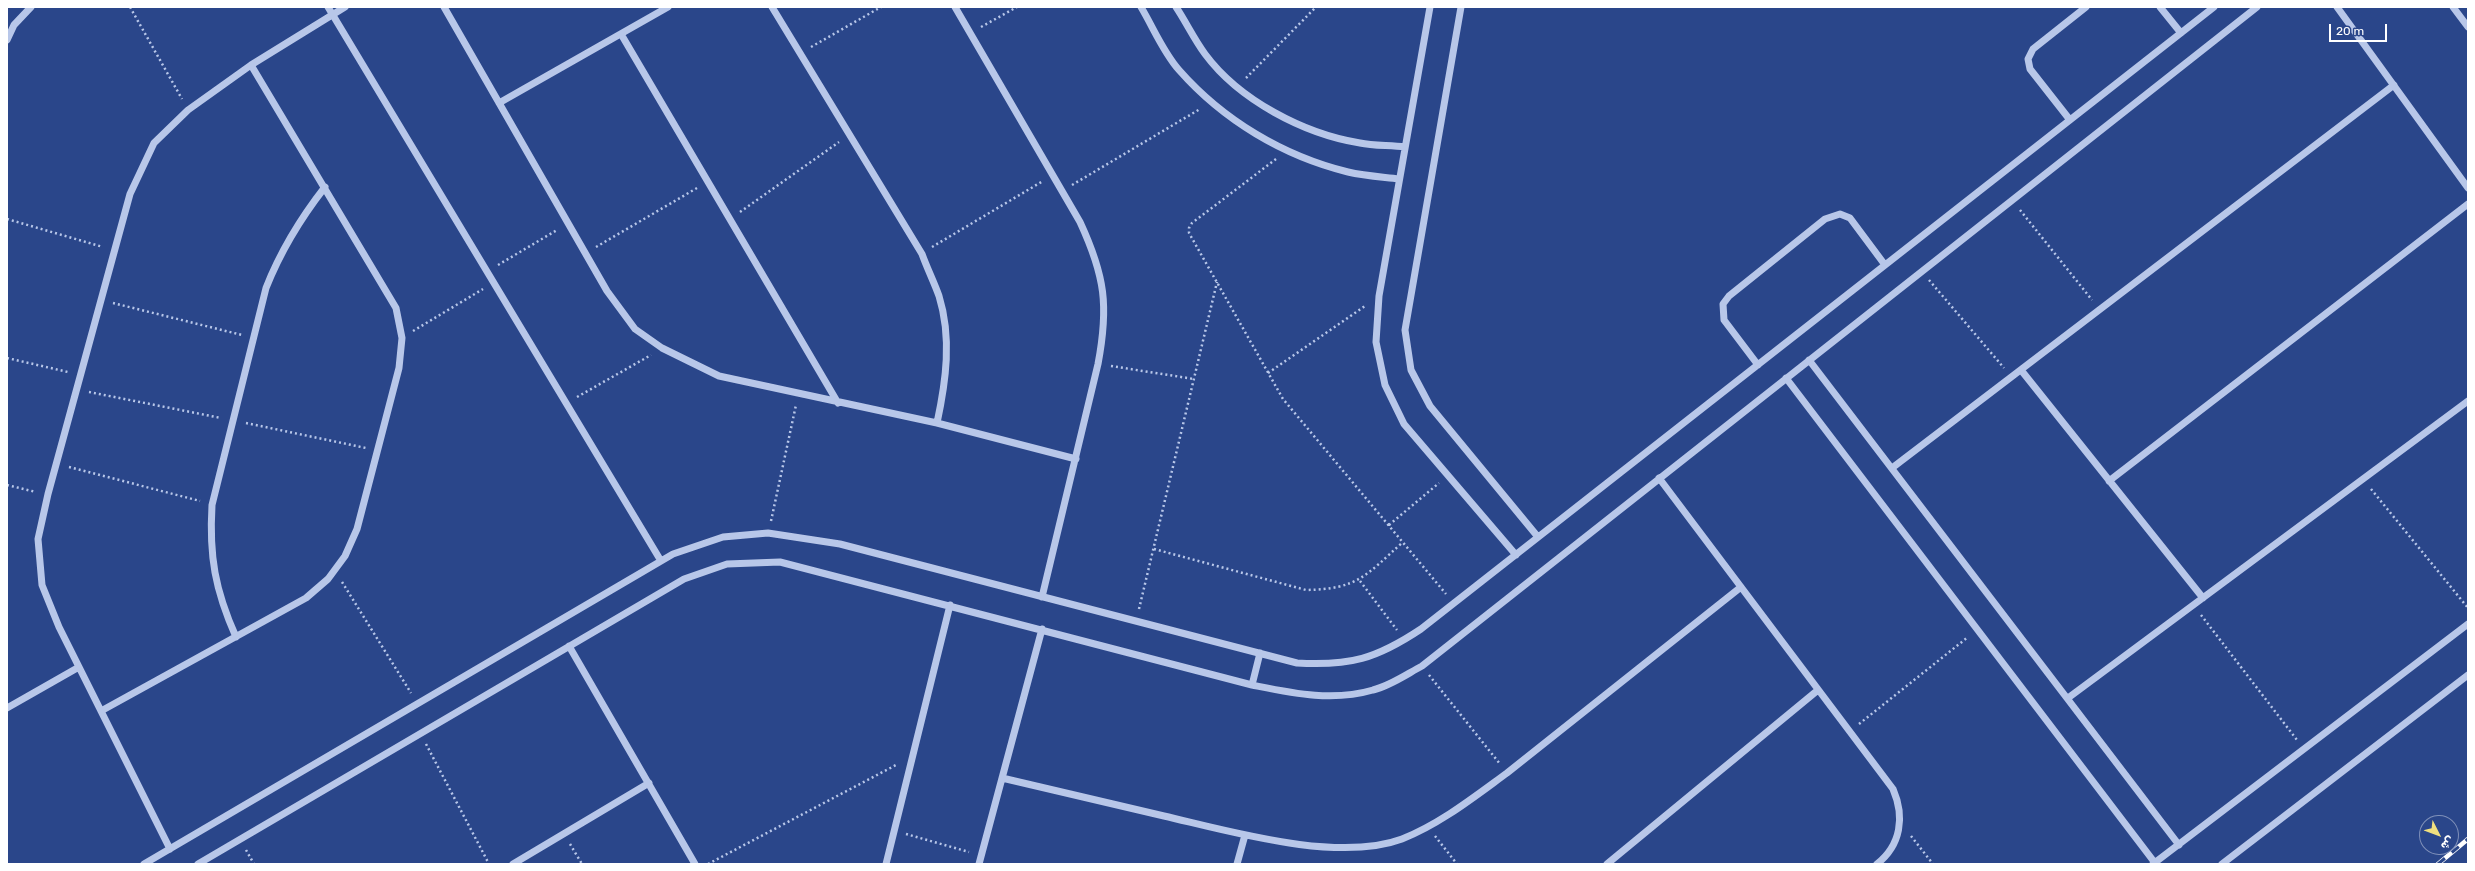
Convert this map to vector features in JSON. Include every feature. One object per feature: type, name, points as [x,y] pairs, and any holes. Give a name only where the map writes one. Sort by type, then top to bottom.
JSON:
[{"type":"street","points":[[7,40],[14,25],[31,7]]},
{"type":"street","points":[[328,7],[661,561]]},
{"type":"street","points":[[170,849],[59,627],[42,584],[38,539],[48,494],[101,300],[113,249],[130,194],[154,143],[188,110],[251,65],[345,7]]},
{"type":"street","points":[[444,7],[568,224],[608,291],[635,329],[662,348],[719,376],[838,403],[937,423],[1076,459]]},
{"type":"street","points":[[499,103],[668,7]]},
{"type":"street","points":[[772,7],[922,254],[939,297],[947,339],[946,382],[937,423]]},
{"type":"street","points":[[955,7],[1063,191],[1095,255],[1104,291],[1105,328],[1098,364],[1042,597]]},
{"type":"street","points":[[1141,7],[1178,68],[1211,102],[1255,135],[1300,157],[1349,172],[1400,179]]},
{"type":"street","points":[[1176,7],[1205,54],[1237,86],[1274,113],[1316,132],[1360,143],[1405,146]]},
{"type":"street","points":[[1430,7],[1379,296],[1376,342],[1385,385],[1404,424],[1516,555]]},
{"type":"street","points":[[1461,7],[1405,330],[1411,370],[1430,406],[1538,537]]},
{"type":"street","points":[[2070,120],[2030,69],[2028,59],[2032,49],[2086,7]]},
{"type":"street","points":[[2160,7],[2181,33]]},
{"type":"street","points":[[144,864],[673,554],[723,537],[768,533],[840,544],[1297,663],[1330,665],[1363,660],[1393,648],[1516,555],[2214,7]]},
{"type":"street","points":[[198,864],[684,579],[728,564],[780,562],[950,605],[1252,685],[1295,694],[1337,696],[1374,690],[1422,666],[2257,7]]},
{"type":"street","points":[[2337,7],[2468,188]]},
{"type":"street","points":[[2453,7],[2468,27]]},
{"type":"street","points":[[621,34],[838,403]]},
{"type":"street","points":[[101,711],[306,598],[328,579],[345,556],[357,529],[399,368],[402,338],[396,308],[251,65]]},
{"type":"street","points":[[1892,468],[2394,85]]},
{"type":"street","points":[[236,637],[222,606],[213,573],[210,539],[212,505],[266,288],[279,255],[300,220],[325,187]]},
{"type":"street","points":[[2109,482],[2468,204]]},
{"type":"street","points":[[1758,365],[1724,320],[1722,304],[1729,296],[1825,219],[1840,214],[1850,218],[1885,265]]},
{"type":"street","points":[[1809,360],[2068,698],[2178,845]]},
{"type":"street","points":[[2021,370],[2203,598]]},
{"type":"street","points":[[1786,378],[2154,863],[2468,624]]},
{"type":"street","points":[[2068,698],[2468,401]]},
{"type":"street","points":[[1659,478],[1893,789],[1901,811],[1900,823],[1894,844],[1876,864]]},
{"type":"street","points":[[1002,778],[1245,835],[1322,848],[1362,846],[1401,839],[1428,826],[1470,800],[1741,587]]},
{"type":"street","points":[[886,864],[950,605]]},
{"type":"street","points":[[979,864],[1042,629]]},
{"type":"street","points":[[570,646],[695,864]]},
{"type":"street","points":[[1252,685],[1260,654]]},
{"type":"street","points":[[7,708],[79,667]]},
{"type":"street","points":[[2222,864],[2468,675]]},
{"type":"street","points":[[1607,864],[1818,690]]},
{"type":"street","points":[[513,864],[649,783]]},
{"type":"street","points":[[1237,864],[1245,835]]},
{"type":"path","points":[[130,7],[188,110]]},
{"type":"path","points":[[800,53],[882,7]]},
{"type":"path","points":[[970,33],[1017,7]]},
{"type":"path","points":[[1237,86],[1316,7]]},
{"type":"path","points":[[1063,191],[1211,102]]},
{"type":"path","points":[[730,219],[849,134]]},
{"type":"path","points":[[1287,151],[1190,225],[1190,233],[1283,399],[1454,603]]},
{"type":"path","points":[[922,254],[1054,175]]},
{"type":"path","points":[[586,254],[708,182]]},
{"type":"path","points":[[2012,200],[2100,310]]},
{"type":"path","points":[[7,219],[113,249]]},
{"type":"path","points":[[487,272],[568,224]]},
{"type":"path","points":[[1921,271],[2011,377]]},
{"type":"path","points":[[1136,621],[1217,282]]},
{"type":"path","points":[[402,338],[494,283]]},
{"type":"path","points":[[1268,372],[1379,296]]},
{"type":"path","points":[[101,300],[254,338]]},
{"type":"path","points":[[566,403],[662,348]]},
{"type":"path","points":[[7,358],[80,375]]},
{"type":"path","points":[[1098,364],[1194,380]]},
{"type":"path","points":[[768,533],[799,394]]},
{"type":"path","points":[[56,464],[212,505]]},
{"type":"path","points":[[1389,525],[1448,476]]},
{"type":"path","points":[[2363,479],[2468,608]]},
{"type":"path","points":[[7,485],[48,494]]},
{"type":"path","points":[[1154,549],[1306,590],[1343,587],[1360,581],[1403,542]]},
{"type":"path","points":[[335,570],[417,704]]},
{"type":"path","points":[[1360,581],[1405,640]]},
{"type":"path","points":[[2193,606],[2304,749]]},
{"type":"path","points":[[1850,731],[1978,630]]},
{"type":"path","points":[[1422,666],[1506,773]]},
{"type":"path","points":[[421,734],[489,864]]},
{"type":"path","points":[[707,864],[913,756]]},
{"type":"path","points":[[1900,823],[1932,864]]},
{"type":"path","points":[[1428,826],[1457,864]]},
{"type":"path","points":[[894,830],[982,855]]},
{"type":"path","points":[[563,834],[582,864]]},
{"type":"railway","points":[[2438,864],[2468,839]]}]
